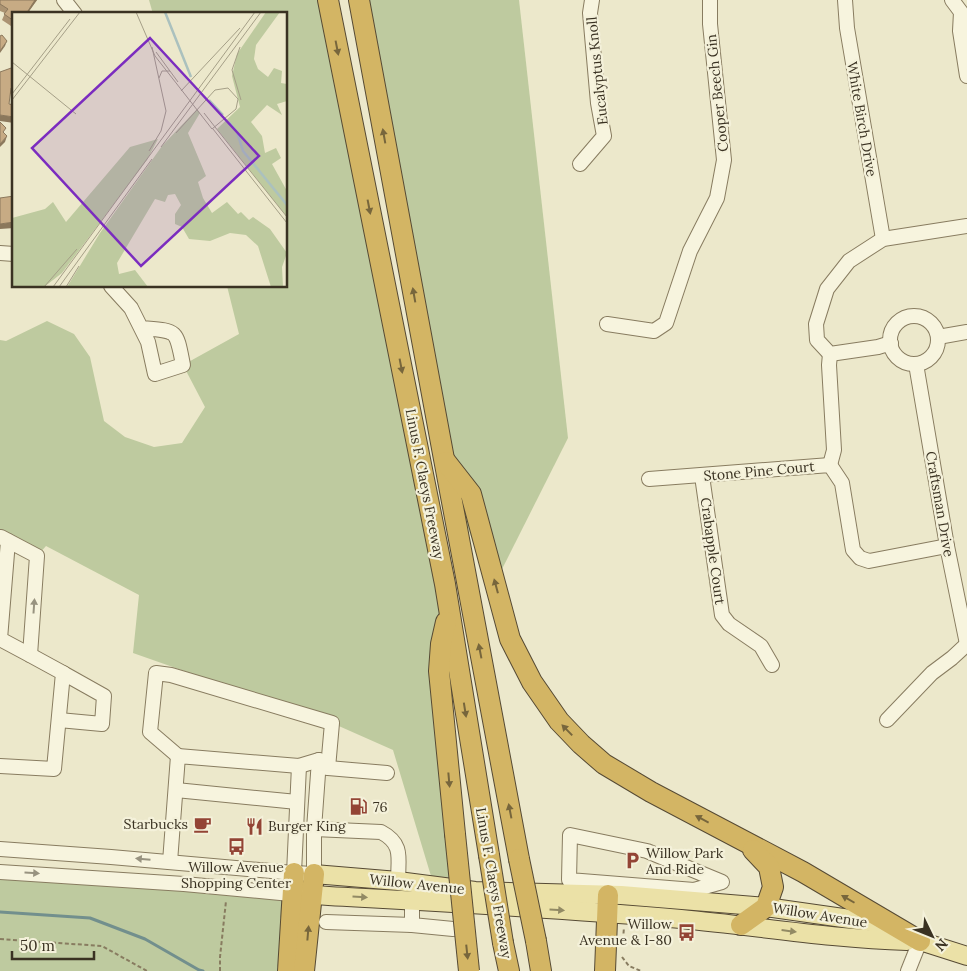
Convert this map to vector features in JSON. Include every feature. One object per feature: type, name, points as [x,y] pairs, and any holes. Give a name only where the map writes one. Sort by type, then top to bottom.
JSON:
[{"type":"highway","name":"Linus F. Claeys Freeway","points":[[328,0],[445,584],[509,971]]},
{"type":"highway","name":"Linus F. Claeys Freeway","points":[[359,0],[541,971]]},
{"type":"highway","points":[[444,458],[471,494],[510,639],[532,682],[559,721],[581,744],[604,764],[651,792],[803,872],[920,941]]},
{"type":"highway","points":[[448,610],[440,644],[439,671],[469,971]]},
{"type":"highway","points":[[741,925],[766,907],[774,887],[769,866],[745,842]]},
{"type":"highway","points":[[288,971],[304,874]]},
{"type":"highway","points":[[302,895],[304,971]]},
{"type":"highway","points":[[606,971],[613,907]]},
{"type":"main road","name":"Willow Avenue","points":[[304,874],[398,881],[870,940],[920,941]]},
{"type":"main road","name":"Willow Avenue","points":[[302,895],[613,907],[721,904],[766,907],[871,922],[920,941],[967,956]]},
{"type":"street","points":[[64,0],[73,12]]},
{"type":"street","name":"Eucalyptus Knoll","points":[[580,164],[604,136],[598,103],[590,13],[592,0]]},
{"type":"street","name":"Cooper Beech Gin","points":[[607,324],[654,331],[666,323],[690,251],[717,198],[724,160],[710,24],[710,0]]},
{"type":"street","name":"White Birch Drive","points":[[845,0],[847,28],[883,238]]},
{"type":"street","points":[[952,0],[960,12],[960,31],[967,76]]},
{"type":"street","points":[[830,465],[834,450],[830,354],[817,340],[816,324],[826,289],[849,261],[883,238],[967,226]]},
{"type":"street","points":[[113,288],[131,308],[142,328]]},
{"type":"street","points":[[912,316],[921,317],[929,321],[935,328],[938,336],[938,345],[932,357],[925,362],[916,364],[906,363],[898,358],[892,349],[892,334],[896,325],[903,319],[912,316]]},
{"type":"street","points":[[938,336],[967,332]]},
{"type":"street","points":[[830,354],[878,347],[891,343]]},
{"type":"street","name":"Craftsman Drive","points":[[916,364],[947,546],[967,644]]},
{"type":"street","name":"Stone Pine Court","points":[[649,479],[830,465],[842,484],[854,550],[860,558],[869,561],[947,546]]},
{"type":"street","name":"Crabapple Court","points":[[702,476],[722,614],[729,624],[761,646],[772,665]]},
{"type":"street","points":[[30,655],[37,556],[4,538],[0,639],[104,696],[102,724],[59,720]]},
{"type":"street","points":[[886,720],[932,674],[967,644]]},
{"type":"street","points":[[0,766],[54,768],[63,673]]},
{"type":"street","points":[[304,874],[314,829],[323,764],[332,723],[171,675],[156,673],[150,732],[178,756],[299,766],[323,764],[387,773]]},
{"type":"street","points":[[170,862],[178,756]]},
{"type":"street","points":[[299,766],[297,802],[304,874]]},
{"type":"street","points":[[176,790],[297,802]]},
{"type":"street","points":[[314,829],[381,832],[391,837],[398,849],[398,881]]},
{"type":"street","points":[[570,835],[647,851],[722,882],[694,890],[569,880],[570,835]]},
{"type":"street","name":"Willow Avenue","points":[[0,849],[304,874]]},
{"type":"street","name":"Willow Avenue","points":[[0,872],[302,895]]},
{"type":"street","points":[[720,922],[722,882]]},
{"type":"street","points":[[412,900],[412,926]]},
{"type":"street","points":[[326,922],[454,929]]},
{"type":"street","points":[[908,971],[920,941]]},
{"type":"path","points":[[220,971],[227,888]]},
{"type":"path","points":[[613,907],[624,932],[622,947]]},
{"type":"path","points":[[0,939],[102,946],[147,971]]},
{"type":"path","points":[[621,955],[630,966],[642,971]]},
{"type":"green space","points":[[149,0],[328,0],[445,584],[441,644],[462,889],[434,886],[393,750],[332,723],[133,653],[139,595],[46,546],[37,556],[0,536],[0,340],[6,341],[47,321],[74,334],[90,357],[104,421],[125,437],[154,447],[182,443],[205,407],[183,365],[239,334],[228,288],[288,288],[288,12],[152,12]]},
{"type":"green space","points":[[361,0],[519,0],[568,438],[491,591],[442,457]]},
{"type":"green space","points":[[0,872],[293,895],[288,971],[0,971]]},
{"type":"building","points":[[0,0],[35,0],[27,12],[12,12],[12,20],[4,14],[8,9],[0,4]]},
{"type":"building","points":[[2,35],[7,41],[0,51],[0,36]]},
{"type":"building","points":[[12,68],[12,88],[9,104],[12,105],[12,117],[0,115],[0,72]]},
{"type":"building","points":[[0,122],[6,128],[3,132],[7,136],[0,144]]},
{"type":"building","points":[[12,196],[12,222],[0,224],[0,198]]},
{"type":"waterway","points":[[0,912],[90,918],[145,939],[203,971]]},
{"type":"place","name":"76","points":[[359,807]]},
{"type":"place","name":"Starbucks","points":[[202,824]]},
{"type":"place","name":"Burger King","points":[[254,826]]},
{"type":"place","name":"Willow Avenue Shopping Center","points":[[236,847]]},
{"type":"place","name":"Willow Park And Ride","points":[[632,861]]},
{"type":"place","name":"Willow Avenue & I-80","points":[[686,932]]}]
